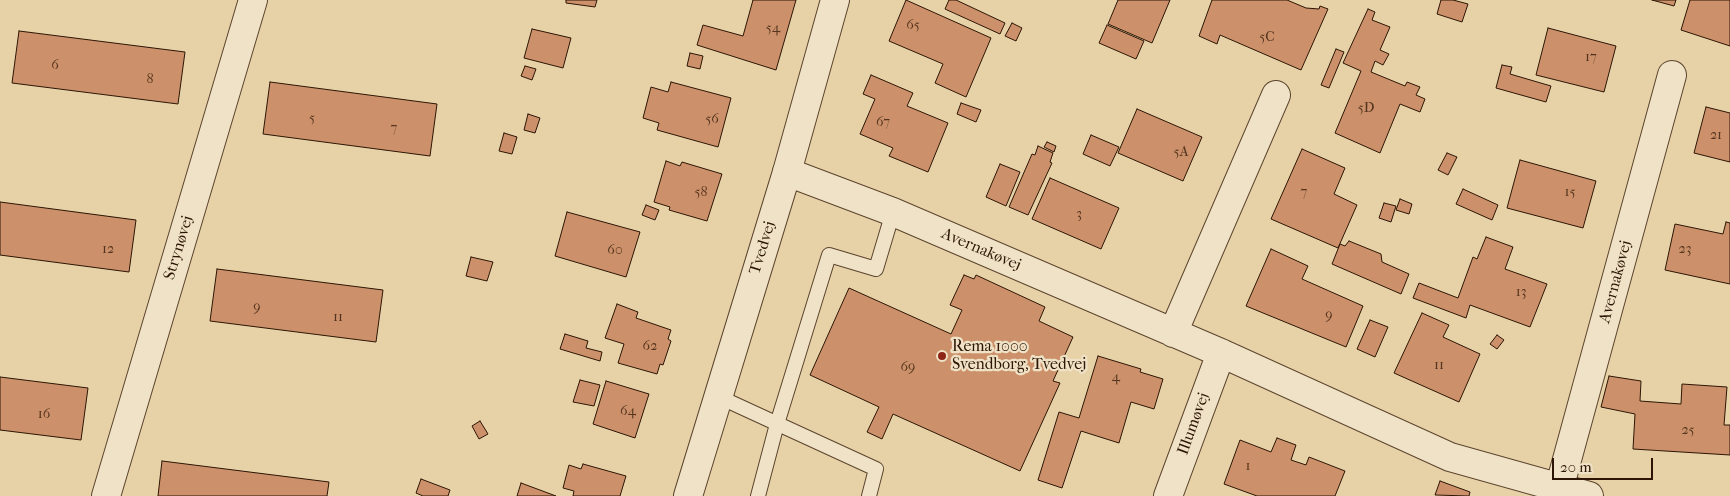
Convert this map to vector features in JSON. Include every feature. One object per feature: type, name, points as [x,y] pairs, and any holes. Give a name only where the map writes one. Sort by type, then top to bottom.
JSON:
[{"type":"street","name":"Strynøvej","points":[[106,496],[253,0]]},
{"type":"street","name":"Tvedvej","points":[[688,496],[787,172],[835,0]]},
{"type":"street","name":"Avernakøvej","points":[[1559,489],[1672,76]]},
{"type":"street","points":[[1174,333],[1276,95]]},
{"type":"street","name":"Avernakøvej","points":[[787,172],[894,212],[1221,353],[1450,457],[1588,496]]},
{"type":"street","name":"Illumøvej","points":[[1168,496],[1221,353]]},
{"type":"lane","points":[[758,496],[777,424],[829,255],[876,269],[894,212]]},
{"type":"lane","points":[[717,396],[876,469],[869,496]]},
{"type":"building","points":[[566,0],[597,0],[595,7],[566,3]]},
{"type":"building","points":[[753,0],[796,0],[776,70],[697,45],[703,25],[743,36]]},
{"type":"building","points":[[906,0],[991,38],[966,97],[935,83],[943,64],[889,41]]},
{"type":"building","points":[[949,0],[956,0],[1005,23],[1000,34],[945,9]]},
{"type":"building","points":[[1118,0],[1170,0],[1152,43],[1108,24]]},
{"type":"building","points":[[1212,0],[1287,0],[1306,8],[1319,9],[1320,6],[1328,9],[1301,70],[1220,35],[1217,44],[1199,36]]},
{"type":"building","points":[[1441,0],[1453,0],[1468,4],[1462,22],[1437,14]]},
{"type":"building","points":[[1652,0],[1676,0],[1674,6]]},
{"type":"building","points":[[1690,0],[1730,0],[1730,46],[1681,30]]},
{"type":"building","points":[[1368,9],[1375,12],[1372,20],[1390,27],[1380,50],[1389,54],[1383,65],[1375,61],[1371,72],[1405,86],[1407,82],[1420,87],[1416,95],[1425,99],[1420,112],[1400,104],[1380,153],[1335,133],[1361,71],[1343,63]]},
{"type":"building","points":[[1012,23],[1022,28],[1016,41],[1005,36]]},
{"type":"building","points":[[1107,25],[1144,41],[1136,59],[1099,43]]},
{"type":"building","points":[[1548,28],[1616,46],[1604,92],[1536,75]]},
{"type":"building","points":[[532,29],[571,38],[563,68],[524,58]]},
{"type":"building","points":[[19,31],[185,52],[178,104],[12,83]]},
{"type":"building","points":[[1336,49],[1344,52],[1329,88],[1321,85]]},
{"type":"building","points":[[690,53],[703,56],[700,69],[687,66]]},
{"type":"building","points":[[1502,65],[1512,67],[1510,74],[1551,86],[1546,102],[1496,88]]},
{"type":"building","points":[[525,66],[536,69],[532,80],[521,76]]},
{"type":"building","points":[[871,75],[913,93],[907,106],[948,123],[928,172],[889,156],[893,148],[860,134],[875,99],[863,94]]},
{"type":"building","points":[[270,82],[437,104],[430,156],[263,134]]},
{"type":"building","points":[[671,82],[731,98],[718,147],[657,130],[659,123],[643,118],[651,87],[668,92]]},
{"type":"building","points":[[961,103],[981,110],[976,122],[957,114]]},
{"type":"building","points":[[1706,107],[1730,113],[1730,162],[1694,153]]},
{"type":"building","points":[[1137,109],[1202,137],[1183,181],[1118,153]]},
{"type":"building","points":[[528,114],[540,118],[535,133],[524,130]]},
{"type":"building","points":[[504,133],[517,137],[512,154],[499,151]]},
{"type":"building","points":[[1091,135],[1119,147],[1110,166],[1083,154]]},
{"type":"building","points":[[1047,142],[1056,146],[1054,152],[1044,147]]},
{"type":"building","points":[[1038,146],[1053,153],[1050,162],[1052,163],[1028,215],[1009,207],[1032,154],[1035,155]]},
{"type":"building","points":[[1302,149],[1345,168],[1334,194],[1357,205],[1338,248],[1271,219]]},
{"type":"building","points":[[1447,153],[1457,157],[1448,175],[1438,170]]},
{"type":"building","points":[[1520,160],[1596,181],[1583,228],[1507,208]]},
{"type":"building","points":[[666,161],[680,166],[682,162],[722,174],[707,221],[669,210],[670,207],[654,202]]},
{"type":"building","points":[[1000,164],[1020,172],[1006,206],[986,197]]},
{"type":"building","points":[[1050,178],[1119,208],[1101,249],[1032,219]]},
{"type":"building","points":[[1463,189],[1498,205],[1492,220],[1456,204]]},
{"type":"building","points":[[1400,199],[1412,204],[1409,214],[1396,210]]},
{"type":"building","points":[[0,202],[136,220],[129,272],[0,255]]},
{"type":"building","points":[[1384,203],[1396,206],[1391,222],[1379,218]]},
{"type":"building","points":[[646,205],[659,210],[655,220],[642,215]]},
{"type":"building","points":[[567,212],[640,232],[626,277],[555,256]]},
{"type":"building","points":[[1726,222],[1730,223],[1730,284],[1665,270],[1675,224],[1723,234]]},
{"type":"building","points":[[1486,237],[1513,247],[1505,269],[1547,284],[1530,327],[1470,305],[1466,318],[1413,298],[1419,283],[1458,298],[1473,257],[1477,259]]},
{"type":"building","points":[[1349,241],[1381,254],[1382,262],[1409,274],[1401,294],[1332,264],[1340,244],[1345,246]]},
{"type":"building","points":[[1271,249],[1308,266],[1302,279],[1363,306],[1346,347],[1246,306]]},
{"type":"building","points":[[471,257],[493,262],[487,281],[466,276]]},
{"type":"building","points":[[217,269],[383,290],[376,342],[210,321]]},
{"type":"building","name":"Rema 1000 Svendborg, Tvedvej","points":[[964,275],[974,279],[976,275],[1045,307],[1039,321],[1073,337],[1053,381],[1060,383],[1020,471],[893,414],[882,439],[867,432],[879,407],[810,375],[849,288],[951,334],[962,310],[950,305]]},
{"type":"building","points":[[617,304],[638,312],[636,318],[671,330],[668,339],[671,341],[663,365],[660,364],[657,374],[618,363],[624,344],[605,338]]},
{"type":"building","points":[[1422,313],[1449,325],[1443,337],[1480,354],[1459,402],[1394,373]]},
{"type":"building","points":[[1370,320],[1388,327],[1375,357],[1357,349]]},
{"type":"building","points":[[565,334],[588,341],[586,348],[602,352],[600,361],[560,349]]},
{"type":"building","points":[[1497,335],[1504,340],[1497,349],[1490,344]]},
{"type":"building","points":[[1098,356],[1141,369],[1140,372],[1163,379],[1154,409],[1131,402],[1119,443],[1081,431],[1062,488],[1038,480],[1059,412],[1079,418]]},
{"type":"building","points":[[1609,376],[1641,381],[1640,401],[1681,404],[1682,384],[1727,387],[1724,425],[1730,425],[1730,455],[1633,449],[1635,414],[1601,407]]},
{"type":"building","points":[[0,377],[88,388],[81,440],[0,430]]},
{"type":"building","points":[[580,380],[600,385],[594,406],[573,402]]},
{"type":"building","points":[[606,381],[649,394],[635,438],[593,424]]},
{"type":"building","points":[[480,421],[488,434],[479,439],[472,426]]},
{"type":"building","points":[[1277,438],[1296,445],[1291,460],[1306,465],[1309,457],[1345,471],[1335,496],[1257,496],[1224,484],[1240,440],[1271,452]]},
{"type":"building","points":[[162,461],[329,482],[327,496],[158,496]]},
{"type":"building","points":[[583,464],[626,476],[620,496],[573,496],[574,491],[563,488],[569,465],[581,469]]},
{"type":"building","points":[[421,479],[450,490],[448,496],[423,496],[416,493]]},
{"type":"building","points":[[1440,481],[1470,492],[1469,496],[1435,495]]},
{"type":"building","points":[[521,483],[556,496],[517,496]]},
{"type":"place","name":"Rema 1000 Svendborg, Tvedvej","points":[[942,356]]}]
